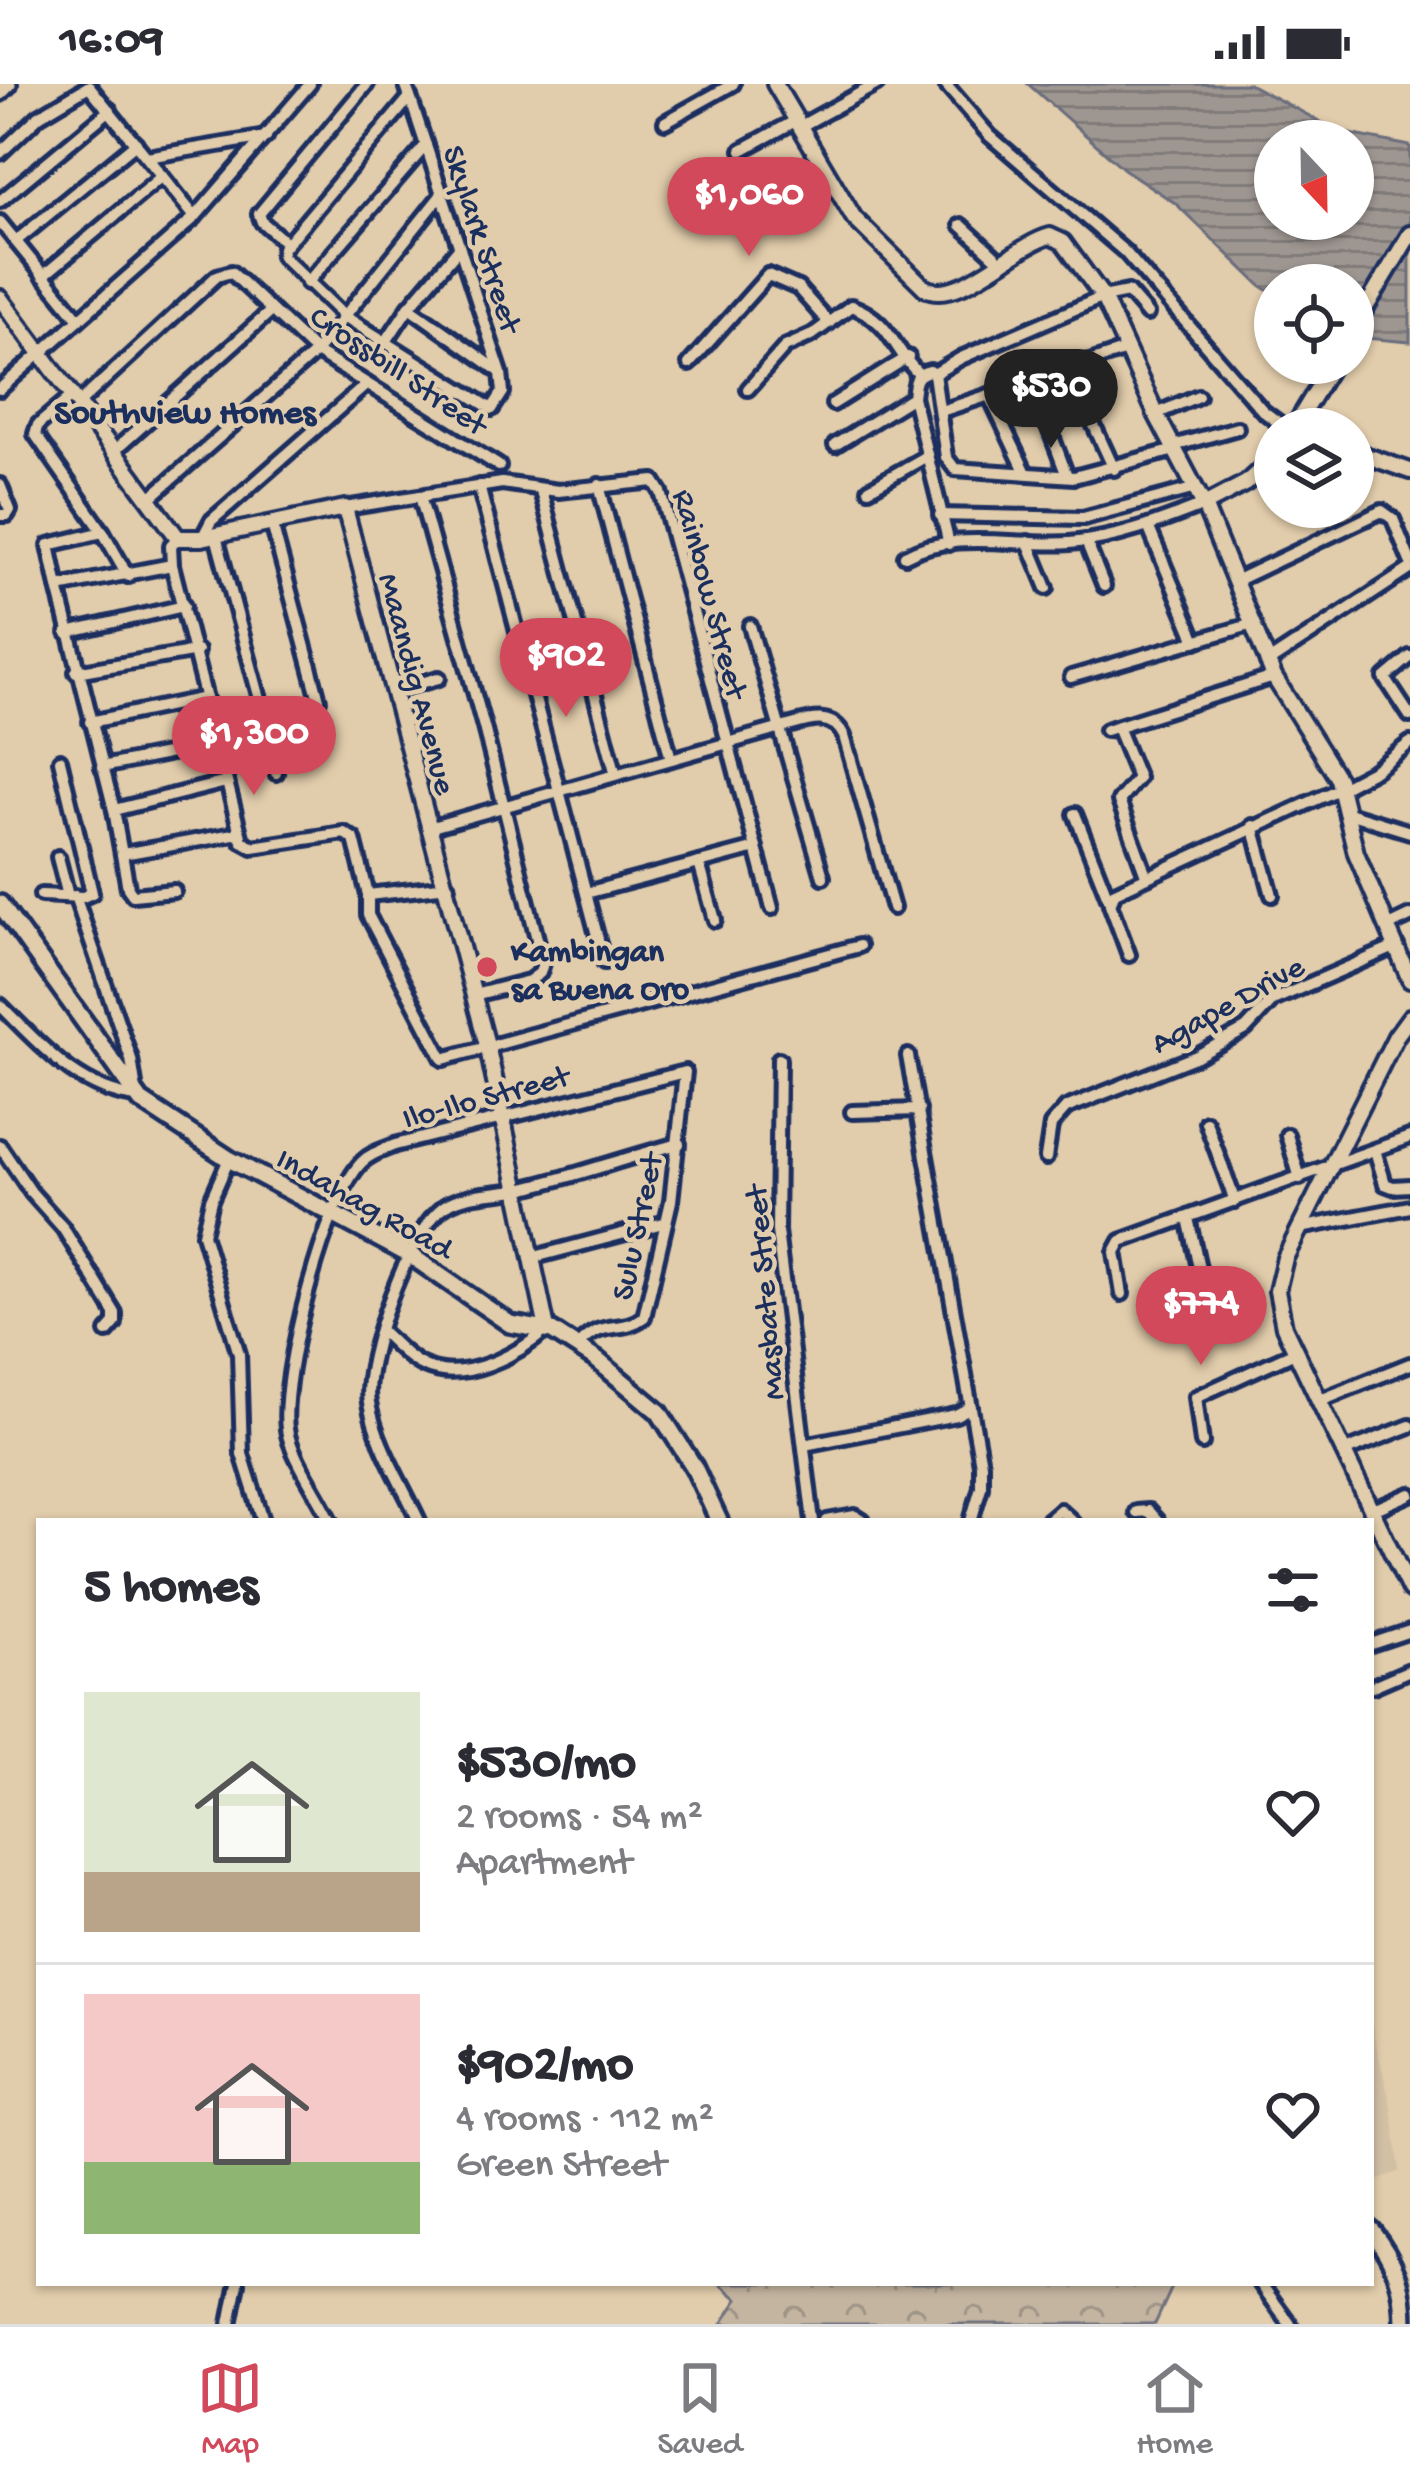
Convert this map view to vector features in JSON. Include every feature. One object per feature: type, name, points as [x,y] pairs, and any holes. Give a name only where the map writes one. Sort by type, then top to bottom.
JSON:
[{"type":"main road","points":[[0,92],[8,84]]},
{"type":"main road","name":"Indahag Road","points":[[0,904],[137,1097],[229,1159],[410,1256],[510,1324],[547,1329],[577,1346],[658,1412],[694,1467],[717,1518]]},
{"type":"main road","points":[[1374,2234],[1390,2254],[1400,2279],[1405,2324]]},
{"type":"street","points":[[3,380],[194,217],[310,84]]},
{"type":"street","points":[[286,243],[262,222],[261,211],[367,84]]},
{"type":"street","name":"Skylark Street","points":[[385,344],[492,409],[503,392],[501,373],[405,84]]},
{"type":"street","points":[[664,122],[733,84]]},
{"type":"street","points":[[775,84],[854,218],[926,288],[939,294],[956,290],[1036,240],[1057,236],[1103,296],[1156,414],[1204,505],[1270,670],[1342,788],[1356,853],[1410,980]]},
{"type":"street","points":[[945,84],[1000,145],[1125,252],[1260,408]]},
{"type":"street","points":[[742,150],[873,85]]},
{"type":"street","points":[[0,152],[38,116],[89,86],[194,217]]},
{"type":"street","points":[[410,97],[286,243],[282,256],[344,316],[385,344],[459,248]]},
{"type":"street","points":[[0,201],[110,110]]},
{"type":"street","points":[[147,157],[266,137]]},
{"type":"street","points":[[16,242],[136,143]]},
{"type":"street","points":[[307,283],[426,146]]},
{"type":"street","points":[[43,276],[162,176]]},
{"type":"street","points":[[149,498],[316,352],[442,194]]},
{"type":"street","points":[[0,222],[79,319]]},
{"type":"street","points":[[961,225],[1000,261]]},
{"type":"street","points":[[1374,294],[1410,234]]},
{"type":"street","name":"Crossbill Street","points":[[74,401],[217,276],[231,272],[316,352],[499,466]]},
{"type":"street","points":[[689,364],[768,275],[798,288],[829,323]]},
{"type":"street","points":[[934,374],[1103,296],[1128,292],[1147,314]]},
{"type":"street","points":[[0,298],[178,538]]},
{"type":"street","points":[[748,388],[785,347],[856,306],[897,340],[919,374]]},
{"type":"street","points":[[409,307],[501,373]]},
{"type":"street","points":[[113,452],[271,311]]},
{"type":"street","points":[[941,410],[1126,350]]},
{"type":"street","points":[[833,404],[908,357]]},
{"type":"street","points":[[1068,368],[1114,469]]},
{"type":"street","points":[[934,374],[919,374],[913,397],[949,544]]},
{"type":"street","points":[[934,374],[950,466],[1067,476],[1114,469],[1237,428]]},
{"type":"street","points":[[1030,380],[1067,476]]},
{"type":"street","points":[[275,773],[264,714],[209,537],[211,521],[367,384]]},
{"type":"street","points":[[989,394],[1024,471]]},
{"type":"street","points":[[1156,414],[1198,396]]},
{"type":"street","points":[[835,445],[913,397]]},
{"type":"street","points":[[74,401],[38,425],[35,434],[128,576]]},
{"type":"street","points":[[869,489],[927,456]]},
{"type":"street","points":[[1374,458],[1410,471]]},
{"type":"street","points":[[905,556],[949,544],[1086,541],[1148,526],[1204,505],[1254,475]]},
{"type":"street","name":"Rainbow Street","points":[[344,508],[479,486],[520,484],[541,491],[644,479],[659,487],[726,744]]},
{"type":"street","points":[[0,485],[10,510],[0,514]]},
{"type":"street","points":[[599,485],[671,759]]},
{"type":"street","points":[[479,486],[604,962]]},
{"type":"street","points":[[940,515],[1083,518],[1196,488]]},
{"type":"street","points":[[541,491],[616,775]]},
{"type":"street","points":[[420,496],[543,969],[536,977],[473,995]]},
{"type":"street","points":[[344,508],[209,537],[178,538],[170,545],[172,565],[242,842],[253,847],[338,832],[354,839],[368,895],[368,915],[437,1054],[445,1059],[488,1048],[859,946]]},
{"type":"street","name":"Maandig Avenue","points":[[344,508],[448,886],[505,1118],[547,1329]]},
{"type":"street","points":[[1146,874],[1119,801],[1138,775],[1111,729],[1270,670],[1410,565],[1393,519],[1382,511],[1235,581]]},
{"type":"street","points":[[272,524],[319,700]]},
{"type":"street","points":[[1148,526],[1196,641]]},
{"type":"street","points":[[103,532],[47,548],[131,893],[174,891]]},
{"type":"street","points":[[1086,541],[1104,586]]},
{"type":"street","points":[[1028,542],[1047,588]]},
{"type":"street","points":[[58,587],[172,565]]},
{"type":"street","points":[[67,632],[184,606]]},
{"type":"street","points":[[1071,677],[1253,624]]},
{"type":"street","points":[[750,626],[824,877]]},
{"type":"street","points":[[76,672],[196,651]]},
{"type":"street","points":[[1410,657],[1385,678],[1410,716]]},
{"type":"street","points":[[395,691],[440,678]]},
{"type":"street","points":[[90,722],[206,698]]},
{"type":"street","points":[[432,827],[821,718],[839,727],[893,908]]},
{"type":"street","points":[[1109,900],[1146,874],[1342,788],[1410,743]]},
{"type":"street","points":[[102,767],[217,744]]},
{"type":"street","points":[[726,744],[772,908]]},
{"type":"street","points":[[41,896],[92,892],[60,760]]},
{"type":"street","points":[[114,810],[226,782]]},
{"type":"street","points":[[1348,812],[1410,832]]},
{"type":"street","points":[[1075,814],[1129,956]]},
{"type":"street","points":[[1253,826],[1272,895]]},
{"type":"street","points":[[123,854],[239,833]]},
{"type":"street","points":[[586,893],[755,848]]},
{"type":"street","points":[[0,1005],[60,1065],[119,1094],[137,1097],[130,1059],[58,857]]},
{"type":"street","points":[[699,863],[715,920]]},
{"type":"street","points":[[368,895],[448,886]]},
{"type":"street","points":[[1388,927],[1410,916]]},
{"type":"street","name":"Agape Drive","points":[[1046,1158],[1051,1125],[1066,1108],[1198,1056],[1246,1029],[1273,1000],[1396,946]]},
{"type":"street","points":[[1410,1017],[1285,1258],[1277,1291],[1280,1315],[1295,1352],[1371,1511],[1405,1568],[1410,1590]]},
{"type":"street","points":[[908,1056],[982,1475],[972,1518]]},
{"type":"street","name":"Masbate Street","points":[[779,1059],[777,1232],[812,1518]]},
{"type":"street","name":"Ilo-Ilo Street","points":[[330,1518],[290,1441],[286,1415],[305,1296],[332,1216],[353,1173],[369,1156],[395,1145],[685,1072]]},
{"type":"street","name":"Sulu Street","points":[[577,1346],[592,1330],[636,1324],[644,1317],[671,1201],[685,1072]]},
{"type":"street","points":[[852,1112],[919,1110]]},
{"type":"street","points":[[1206,1122],[1235,1201]]},
{"type":"street","points":[[1287,1135],[1300,1178]]},
{"type":"street","points":[[1122,1294],[1116,1246],[1410,1137]]},
{"type":"street","points":[[418,1518],[381,1439],[368,1397],[380,1330],[427,1223],[451,1202],[520,1189],[679,1144]]},
{"type":"street","points":[[0,1146],[63,1228],[116,1313],[107,1332]]},
{"type":"street","points":[[1375,1150],[1385,1184],[1410,1186]]},
{"type":"street","points":[[229,1159],[203,1234],[239,1354],[242,1454],[262,1518]]},
{"type":"street","points":[[1300,1228],[1410,1207]]},
{"type":"street","points":[[1188,1218],[1207,1304]]},
{"type":"street","points":[[531,1258],[663,1223]]},
{"type":"street","points":[[380,1330],[424,1366],[447,1370],[483,1365],[517,1353],[547,1329]]},
{"type":"street","points":[[1202,1443],[1196,1397],[1295,1352]]},
{"type":"street","points":[[1318,1400],[1410,1364]]},
{"type":"street","points":[[804,1444],[956,1415],[971,1407]]},
{"type":"street","points":[[1343,1452],[1410,1426]]},
{"type":"street","points":[[1371,1511],[1410,1493]]},
{"type":"street","points":[[1136,1512],[1148,1511],[1154,1518]]},
{"type":"street","points":[[1374,1643],[1410,1630]]},
{"type":"street","points":[[1374,1686],[1410,1670]]},
{"type":"street","points":[[230,2324],[237,2286]]},
{"type":"street","points":[[1261,2286],[1290,2324]]},
{"type":"shaded area","points":[[1028,84],[1249,84],[1317,120],[1254,120],[1254,240],[1374,240],[1374,139],[1410,146],[1410,342],[1374,339],[1374,264],[1254,264],[1254,279],[1175,203],[1124,169]]},
{"type":"shaded area","points":[[1374,2036],[1391,2107],[1400,2171],[1374,2182]]},
{"type":"green space","points":[[723,2286],[1173,2286],[1155,2324],[722,2324],[738,2299]]},
{"type":"place","name":"Kambingan sa Buena Oro","points":[[487,967]]},
{"type":"district","name":"Southview Homes","points":[[185,409]]}]
